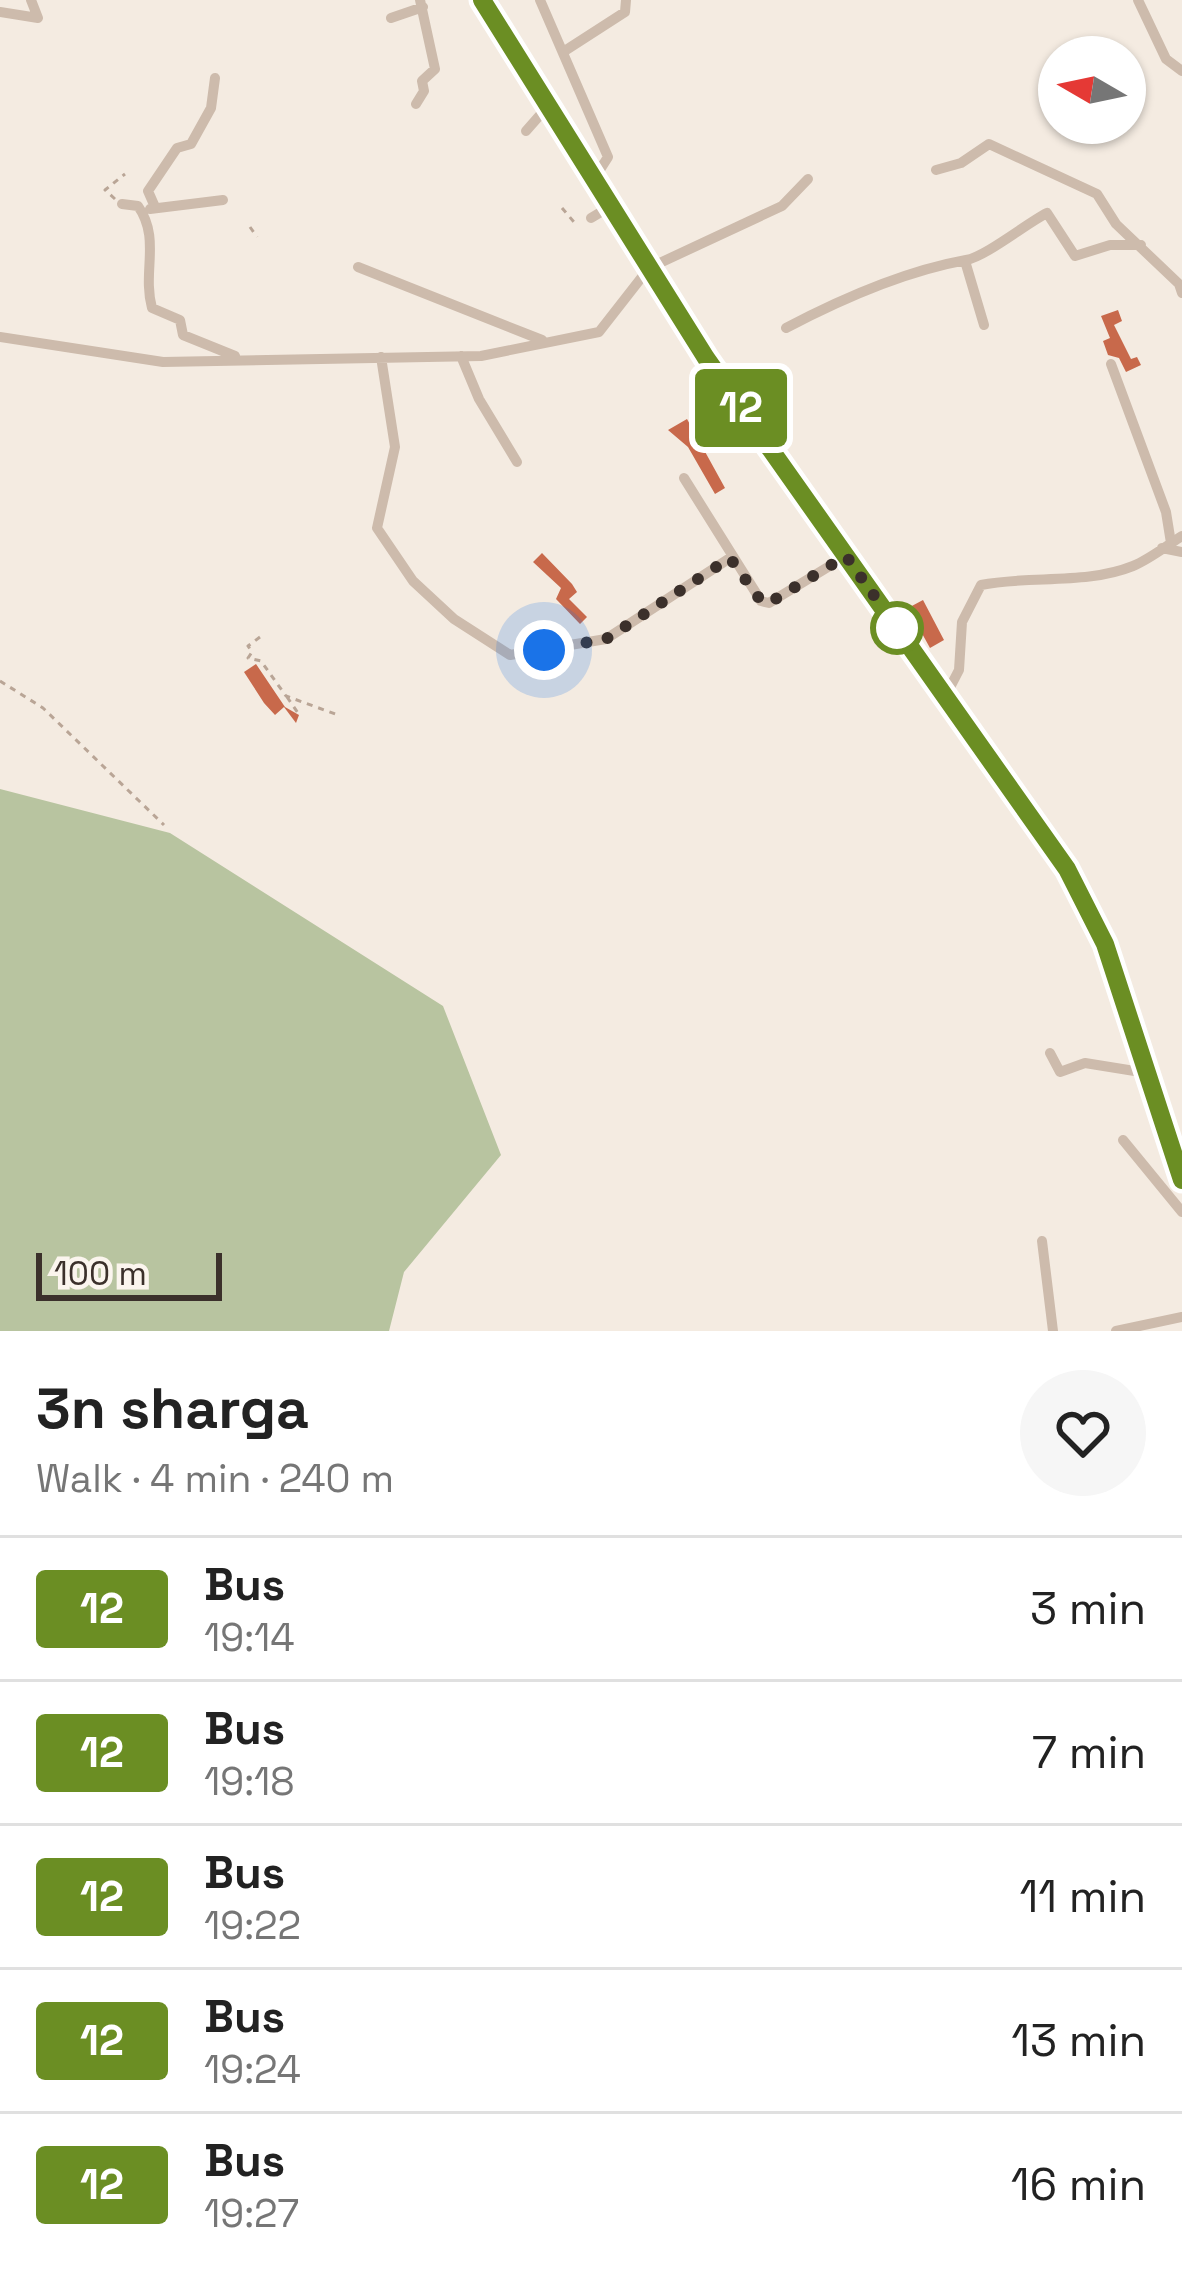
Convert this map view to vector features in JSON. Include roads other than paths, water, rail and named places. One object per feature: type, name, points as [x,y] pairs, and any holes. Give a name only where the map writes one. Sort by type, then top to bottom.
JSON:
[{"type":"street","points":[[0,12],[38,18],[31,0]]},
{"type":"street","points":[[482,0],[649,268],[1067,869],[1105,944],[1182,1180]]},
{"type":"street","points":[[540,0],[608,157],[604,170],[594,178]]},
{"type":"street","points":[[563,52],[625,13],[626,0]]},
{"type":"street","points":[[1138,0],[1166,59],[1182,71]]},
{"type":"street","points":[[391,18],[422,4],[434,69],[422,81],[424,91],[416,104]]},
{"type":"street","points":[[154,207],[148,191],[177,148],[191,144],[211,108],[215,78]]},
{"type":"street","points":[[526,131],[548,106]]},
{"type":"street","points":[[936,170],[962,163],[989,144],[1019,154],[1096,194],[1116,224],[1142,245],[1182,293]]},
{"type":"street","points":[[0,337],[163,362],[461,356],[598,332],[649,268],[782,206],[808,179]]},
{"type":"street","points":[[122,204],[141,211],[223,200]]},
{"type":"street","points":[[592,218],[610,206]]},
{"type":"street","points":[[141,211],[152,231],[148,292],[152,308],[180,320],[183,335],[244,360]]},
{"type":"street","points":[[785,328],[852,293],[940,262],[964,261],[1047,213],[1076,256],[1110,244],[1142,245]]},
{"type":"street","points":[[964,261],[984,326]]},
{"type":"street","points":[[358,267],[545,341]]},
{"type":"street","points":[[461,356],[478,399],[518,462]]},
{"type":"street","points":[[381,357],[394,447],[377,528],[413,581],[454,619],[510,656],[606,639],[730,558]]},
{"type":"street","points":[[1111,364],[1166,512],[1172,542],[1182,552]]},
{"type":"street","points":[[684,478],[761,601],[769,603],[846,556]]},
{"type":"street","points":[[945,697],[959,670],[962,622],[981,585],[1021,577],[1085,577],[1132,566],[1172,542]]},
{"type":"street","points":[[1051,1053],[1060,1072],[1085,1064],[1147,1073]]},
{"type":"street","points":[[1123,1141],[1182,1212]]},
{"type":"street","points":[[1042,1241],[1054,1306],[1053,1331]]},
{"type":"street","points":[[1117,1331],[1182,1318]]}]
